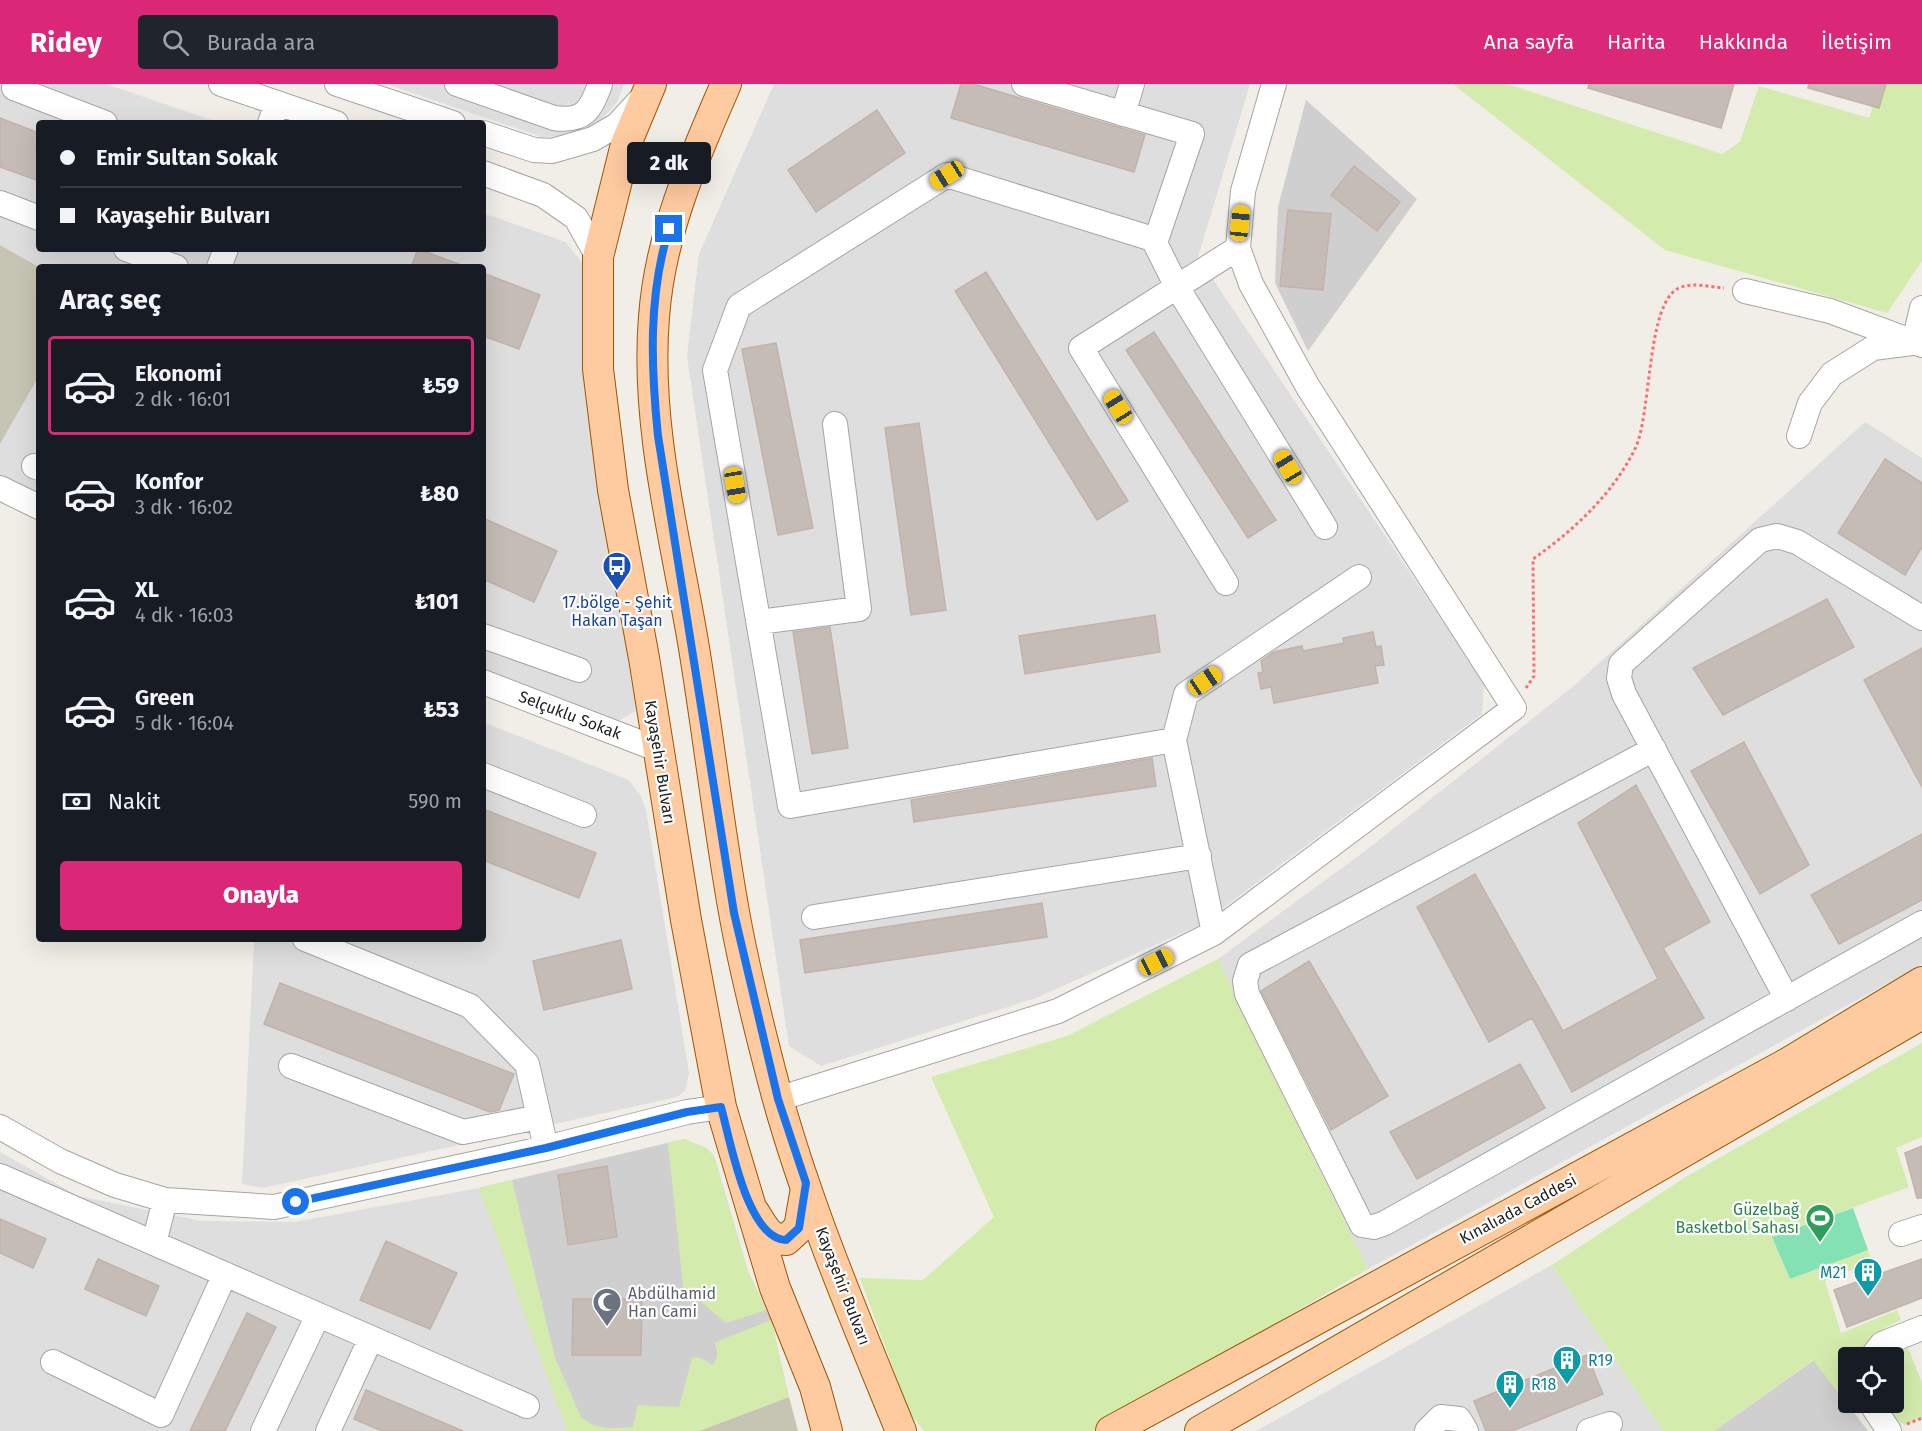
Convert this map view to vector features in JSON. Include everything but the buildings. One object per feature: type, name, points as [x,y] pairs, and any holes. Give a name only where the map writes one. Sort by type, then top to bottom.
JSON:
[{"type":"main road","name":"Kayaşehir Bulvarı","points":[[726,84],[682,187],[663,250],[654,315],[652,371],[658,436],[734,913],[778,1099],[832,1264],[901,1431]]},
{"type":"main road","name":"Kayaşehir Bulvarı","points":[[650,87],[626,144],[598,256],[598,369],[613,490],[644,658],[686,920],[721,1107],[775,1288],[815,1387],[827,1431]]},
{"type":"main road","points":[[686,920],[697,902],[709,893],[723,898],[734,913]]},
{"type":"main road","name":"Kınalıada Caddesi","points":[[1111,1431],[1786,1064],[1922,982]]},
{"type":"main road","name":"Kınalıada Caddesi","points":[[1200,1431],[1922,1014]]},
{"type":"main road","points":[[748,1202],[767,1234],[776,1240],[786,1240],[799,1228],[806,1183]]},
{"type":"street","points":[[221,84],[274,113],[317,120]]},
{"type":"street","points":[[337,84],[444,120]]},
{"type":"street","points":[[457,84],[554,118],[569,120],[583,115],[590,107],[600,84]]},
{"type":"street","points":[[1024,84],[1192,134],[1155,243],[1178,287],[1325,527]]},
{"type":"street","points":[[1123,114],[1132,84]]},
{"type":"street","points":[[778,1099],[1058,1011],[1214,933],[1514,708],[1308,387],[1251,284],[1238,248],[1243,191],[1274,84]]},
{"type":"street","points":[[486,134],[534,150],[552,152],[569,148],[593,139],[617,125],[650,87]]},
{"type":"street","points":[[14,88],[97,120]]},
{"type":"street","points":[[486,174],[543,195],[576,218],[598,256]]},
{"type":"street","points":[[1156,240],[947,175],[739,306],[715,370],[790,806],[1174,740]]},
{"type":"street","points":[[0,204],[36,217]]},
{"type":"street","points":[[1226,583],[1081,348],[1238,248]]},
{"type":"street","points":[[134,252],[168,264]]},
{"type":"street","points":[[1745,291],[1830,311],[1918,344]]},
{"type":"street","points":[[1918,344],[1922,308]]},
{"type":"street","points":[[1798,436],[1810,403],[1832,374],[1873,348],[1918,344]]},
{"type":"street","points":[[759,622],[859,609],[836,424]]},
{"type":"street","points":[[0,488],[36,506]]},
{"type":"street","points":[[1787,999],[1620,686],[1621,664],[1626,657],[1760,540],[1777,536],[1797,542],[1922,618]]},
{"type":"street","points":[[1214,933],[1174,740],[1186,694],[1359,577]]},
{"type":"street","points":[[486,637],[579,670]]},
{"type":"street","name":"Selçuklu Sokak","points":[[486,682],[657,749]]},
{"type":"street","points":[[1654,749],[1251,965],[1245,981],[1247,994],[1358,1222],[1366,1227],[1385,1223],[1922,923]]},
{"type":"street","points":[[486,776],[584,815]]},
{"type":"street","points":[[814,916],[1199,856]]},
{"type":"street","points":[[312,942],[470,1006],[527,1064],[546,1148]]},
{"type":"street","points":[[291,1066],[463,1132],[539,1117]]},
{"type":"street","points":[[0,1127],[60,1161],[115,1185],[165,1200],[274,1207],[546,1148],[687,1112],[721,1107]]},
{"type":"street","points":[[0,1176],[527,1406]]},
{"type":"street","points":[[154,1243],[165,1200]]},
{"type":"street","points":[[53,1362],[161,1414],[225,1274]]},
{"type":"street","points":[[263,1431],[318,1315]]},
{"type":"street","points":[[1880,1347],[1922,1328]]},
{"type":"street","points":[[328,1431],[371,1338]]},
{"type":"street","points":[[1877,1413],[1889,1431]]},
{"type":"street","points":[[1427,1431],[1441,1417],[1459,1419],[1466,1431]]},
{"type":"path","points":[[1514,708],[1534,676],[1533,559],[1564,537],[1599,504],[1635,448],[1647,401],[1655,324],[1664,304],[1677,288],[1693,285],[1745,291]]},
{"type":"shaded area","points":[[0,84],[106,84],[211,120],[36,120],[36,252],[486,252],[486,214],[566,242],[586,268],[636,711],[618,721],[600,718],[486,676],[486,264],[36,265],[0,245]]},
{"type":"shaded area","points":[[386,84],[624,84],[617,102],[603,118],[585,130],[564,136],[542,137]]},
{"type":"shaded area","points":[[774,84],[1250,84],[1198,257],[1484,683],[1482,714],[1200,925],[1036,998],[821,1066],[789,1046],[687,356],[699,254]]},
{"type":"shaded area","points":[[1306,100],[1417,199],[1308,351],[1275,283],[1278,207]]},
{"type":"shaded area","points":[[0,245],[36,265],[36,381],[0,444]]},
{"type":"shaded area","points":[[36,381],[36,500],[0,482],[0,444]]},
{"type":"shaded area","points":[[1865,422],[1922,458],[1922,964],[1368,1269],[1218,959],[1365,851],[1575,685]]},
{"type":"shaded area","points":[[486,723],[629,780],[640,795],[646,810],[689,1073],[685,1091],[677,1097],[263,1188],[242,1184],[254,943],[486,942]]},
{"type":"shaded area","points":[[684,1139],[706,1148],[714,1156],[748,1271],[771,1320],[789,1397],[699,1431],[567,1431],[479,1188]]},
{"type":"shaded area","points":[[0,1152],[78,1196],[202,1221],[295,1222],[479,1188],[567,1431],[0,1431]]},
{"type":"shaded area","points":[[1552,1265],[1663,1431],[1256,1431]]},
{"type":"shaded area","points":[[1814,1360],[1838,1392],[1838,1413],[1854,1413],[1868,1431],[1714,1431]]},
{"type":"shaded area","points":[[789,1397],[798,1431],[699,1431]]},
{"type":"green space","points":[[1453,84],[1508,84],[1722,154],[1740,142],[1759,86],[1869,118],[1880,84],[1922,84],[1922,261],[1887,313],[1665,250]]},
{"type":"green space","points":[[1218,959],[1368,1269],[1092,1431],[924,1431],[909,1412],[860,1278],[923,1280],[994,1217],[931,1077],[1067,1036]]},
{"type":"green space","points":[[1922,1043],[1922,1137],[1896,1148],[1909,1187],[1772,1237],[1790,1279],[1868,1250],[1872,1262],[1825,1281],[1841,1333],[1897,1310],[1901,1320],[1885,1328],[1871,1347],[1838,1347],[1838,1392],[1813,1360],[1714,1431],[1663,1431],[1552,1265],[1684,1178]]},
{"type":"green space","points":[[684,1139],[706,1148],[714,1156],[748,1271],[766,1310],[726,1323],[683,1286],[668,1143]]},
{"type":"green space","points":[[512,1180],[555,1358],[581,1417],[599,1426],[633,1427],[638,1405],[679,1407],[692,1358],[698,1357],[713,1365],[717,1354],[714,1343],[771,1320],[789,1397],[699,1431],[567,1431],[479,1188]]},
{"type":"green space","name":"Güzelbağ Basketbol Sahası","points":[[1853,1208],[1868,1250],[1790,1279],[1772,1237]]},
{"type":"green space","points":[[1908,1348],[1922,1383],[1922,1418],[1905,1425],[1893,1419],[1889,1413],[1904,1413],[1904,1350]]},
{"type":"place","name":"17.bölge - Şehit Hakan Taşan","points":[[617,592]]},
{"type":"place","name":"Güzelbağ Basketbol Sahası","points":[[1820,1244]]},
{"type":"place","name":"M21","points":[[1868,1298]]},
{"type":"place","name":"Abdülhamid Han Cami","points":[[607,1328]]},
{"type":"place","name":"R19","points":[[1567,1386]]},
{"type":"place","name":"R18","points":[[1510,1410]]},
{"type":"route","points":[[296,1202],[546,1148],[687,1112],[721,1107],[748,1202],[767,1234],[776,1240],[786,1240],[793,1236],[799,1228],[803,1216],[806,1183],[778,1099],[755,1010],[734,913],[694,648],[658,436],[652,371],[654,315],[663,250],[669,229]]}]
